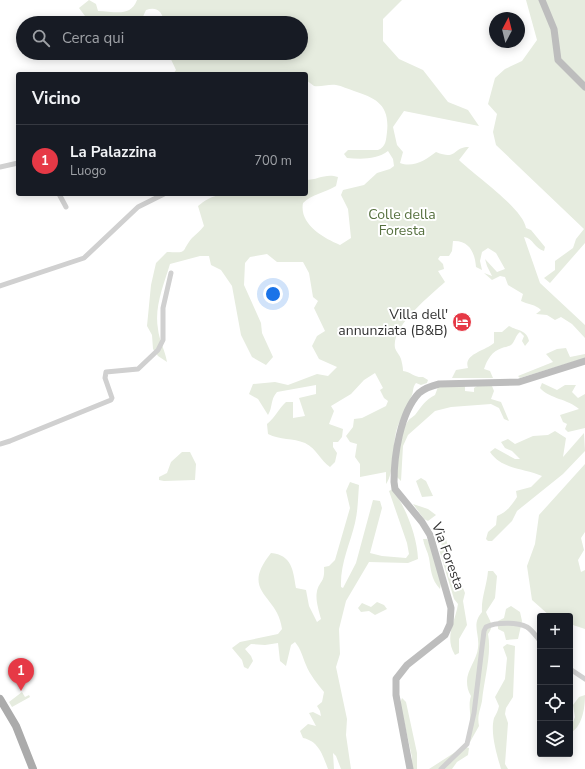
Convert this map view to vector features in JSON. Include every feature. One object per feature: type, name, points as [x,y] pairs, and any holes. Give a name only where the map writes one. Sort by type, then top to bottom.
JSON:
[{"type":"main road","points":[[542,0],[554,29],[558,60],[585,87]]},
{"type":"main road","name":"Via Foresta","points":[[410,769],[396,695],[396,679],[407,665],[445,635],[450,624],[451,608],[430,536],[422,522],[395,489],[394,482],[399,439],[403,423],[413,402],[419,393],[427,387],[439,384],[519,382],[585,361]]},
{"type":"main road","points":[[0,699],[16,726],[33,769]]},
{"type":"street","points":[[0,167],[16,163]]},
{"type":"street","points":[[60,196],[66,208]]},
{"type":"street","points":[[0,286],[84,258],[138,207],[160,196]]},
{"type":"street","points":[[0,444],[111,400],[112,398],[105,378],[106,372],[138,369],[152,357],[161,344],[163,308],[171,273]]},
{"type":"street","points":[[441,769],[467,744],[474,713],[484,631],[486,627],[499,624],[523,626],[537,637]]},
{"type":"street","points":[[573,671],[585,679]]},
{"type":"green space","name":"Colle della Foresta","points":[[89,0],[96,4],[98,11],[121,12],[134,6],[137,0],[402,0],[383,19],[383,41],[399,59],[423,70],[448,102],[468,110],[479,126],[404,111],[393,127],[397,145],[403,152],[400,163],[410,165],[428,158],[436,152],[448,155],[460,149],[469,147],[459,160],[497,192],[516,211],[523,220],[526,228],[531,230],[545,247],[544,251],[541,250],[530,239],[524,237],[540,283],[585,325],[585,338],[572,324],[561,317],[555,320],[547,315],[536,314],[541,310],[521,301],[523,294],[508,285],[505,277],[500,276],[492,280],[484,273],[492,276],[485,259],[497,272],[505,269],[496,253],[488,248],[482,252],[480,261],[482,270],[476,267],[473,253],[467,245],[459,241],[453,241],[452,251],[449,256],[440,256],[438,259],[443,264],[444,269],[438,271],[445,282],[405,321],[395,339],[395,348],[400,358],[403,371],[428,380],[427,383],[421,385],[416,383],[413,388],[412,395],[396,432],[391,474],[386,484],[386,472],[360,477],[360,464],[355,457],[357,444],[350,442],[346,436],[353,427],[354,419],[362,418],[386,406],[388,401],[384,398],[380,390],[383,388],[375,373],[364,380],[351,394],[331,406],[334,411],[329,424],[343,429],[342,437],[338,442],[333,442],[333,447],[337,453],[335,462],[330,467],[309,445],[296,440],[268,434],[267,424],[273,419],[286,402],[293,402],[293,418],[305,416],[299,398],[316,394],[316,385],[277,392],[273,398],[268,415],[258,399],[249,394],[253,384],[275,382],[288,385],[317,374],[328,376],[337,367],[319,359],[312,346],[317,336],[325,331],[314,308],[318,301],[313,297],[309,273],[303,262],[277,262],[267,254],[250,257],[245,263],[244,285],[261,323],[262,333],[273,357],[266,365],[252,357],[241,335],[232,286],[221,270],[211,265],[209,256],[200,256],[170,264],[160,296],[157,312],[159,333],[167,362],[158,356],[153,349],[152,335],[147,326],[151,285],[156,263],[167,252],[184,251],[192,238],[204,226],[198,206],[208,199],[214,196],[308,196],[308,180],[325,176],[338,177],[336,186],[310,198],[303,203],[305,217],[308,224],[320,234],[340,245],[351,238],[348,209],[341,195],[343,190],[364,185],[377,173],[390,169],[394,166],[393,159],[388,151],[379,156],[357,159],[347,158],[344,154],[348,150],[378,150],[383,147],[387,132],[386,115],[384,109],[375,100],[338,85],[314,86],[308,82],[308,72],[174,72],[176,70],[171,60],[308,60],[308,16],[162,16],[156,9],[150,9],[146,10],[143,16],[85,16],[79,8]]},
{"type":"green space","points":[[526,0],[585,0],[585,243],[550,283],[544,278],[555,270],[555,261],[573,248],[576,239],[584,229],[496,145],[493,132],[497,114],[488,104],[495,78],[505,69],[522,61],[537,40]]},
{"type":"green space","points":[[509,326],[522,331],[528,337],[529,341],[525,346],[522,341],[524,336],[520,332],[511,345],[498,349],[488,359],[484,369],[490,371],[493,378],[452,378],[456,370],[468,368],[467,363],[472,356],[494,343],[494,332],[502,332]]},
{"type":"green space","points":[[566,348],[570,357],[585,354],[585,358],[520,378],[518,376],[553,362],[546,354],[557,349]]},
{"type":"green space","points":[[542,383],[557,390],[565,385],[576,385],[572,392],[578,398],[585,394],[585,428],[568,432],[565,429],[567,424],[563,422],[560,415],[579,409],[570,403],[544,392],[540,388]]},
{"type":"green space","points":[[480,384],[492,386],[494,391],[491,399],[501,402],[509,421],[504,419],[499,408],[491,404],[451,407],[435,411],[408,435],[403,446],[401,481],[396,476],[399,447],[404,427],[409,420],[426,401],[435,395],[438,387],[465,385],[465,391],[474,392],[474,388]]},
{"type":"green space","points":[[555,431],[566,438],[563,457],[584,433],[585,451],[563,474],[517,511],[512,521],[492,541],[488,541],[486,539],[488,532],[496,525],[497,516],[511,506],[517,497],[516,491],[531,487],[542,476],[507,465],[495,458],[490,452],[495,448],[515,459],[520,459],[512,451],[505,448],[501,442],[508,439],[515,444],[533,436],[548,435]]},
{"type":"green space","points":[[182,452],[190,452],[196,464],[195,480],[159,480],[159,477],[167,473],[171,462]]},
{"type":"green space","points":[[585,464],[585,532],[581,538],[584,550],[578,560],[581,572],[585,570],[585,629],[573,625],[573,613],[547,613],[532,600],[527,566],[535,544],[539,515]]},
{"type":"green space","points":[[421,478],[426,481],[433,496],[422,497],[416,481]]},
{"type":"green space","points":[[350,482],[359,485],[358,504],[355,523],[342,570],[341,587],[343,588],[356,563],[373,500],[380,501],[382,508],[370,553],[382,556],[406,558],[409,554],[407,543],[389,491],[393,489],[410,522],[416,541],[418,559],[408,563],[369,562],[346,601],[339,629],[340,654],[336,667],[347,719],[346,735],[351,769],[341,769],[336,756],[333,753],[334,769],[328,769],[320,750],[313,742],[303,738],[300,731],[308,724],[316,726],[309,713],[313,712],[321,716],[317,706],[322,702],[324,692],[314,679],[295,642],[291,645],[286,666],[280,661],[278,643],[265,645],[251,644],[245,649],[253,661],[248,669],[244,667],[242,660],[232,648],[240,642],[278,634],[282,629],[279,617],[259,585],[259,577],[262,566],[271,553],[278,554],[287,560],[294,575],[296,588],[306,590],[309,606],[317,622],[321,619],[317,602],[317,591],[323,579],[324,567],[329,566],[335,560],[350,508],[346,491]]},
{"type":"green space","points":[[413,504],[428,509],[436,515],[428,521],[424,519]]},
{"type":"green space","points":[[443,529],[453,563],[465,593],[463,601],[467,625],[459,639],[459,653],[455,655],[450,642],[450,636],[458,604],[454,599],[439,549],[442,547],[439,532]]},
{"type":"green space","points":[[423,539],[427,539],[433,550],[441,583],[440,589],[433,578]]},
{"type":"green space","points":[[488,571],[493,571],[497,576],[495,598],[486,612],[491,625],[488,634],[489,650],[478,722],[479,726],[470,742],[467,741],[470,722],[471,696],[467,687],[467,677],[477,652],[478,643],[476,625],[482,612],[482,602]]},
{"type":"green space","points":[[377,602],[384,605],[387,609],[375,615],[369,611],[361,612],[358,608],[362,603],[371,607]]},
{"type":"green space","points":[[511,606],[520,612],[522,621],[518,639],[506,640],[504,632],[498,629],[498,621],[504,618],[506,609]]},
{"type":"green space","points":[[507,644],[515,646],[513,697],[506,708],[505,714],[508,723],[505,764],[508,769],[501,769],[494,744],[493,724],[499,706],[495,697],[505,679],[507,658],[503,647]]},
{"type":"green space","points":[[22,692],[25,697],[29,695],[30,697],[12,707],[9,702]]},
{"type":"green space","points":[[585,695],[584,710],[579,725],[573,731],[573,722],[575,717],[573,705],[579,697]]},
{"type":"green space","points":[[402,698],[406,702],[417,753],[417,769],[412,769],[412,757],[400,703]]},
{"type":"green space","points":[[462,746],[469,748],[468,755],[457,762],[452,769],[429,769],[457,751]]},
{"type":"place","name":"Villa dell' annunziata (B&B)","points":[[462,322]]},
{"type":"place","name":"La Palazzina","points":[[21,691]]}]
